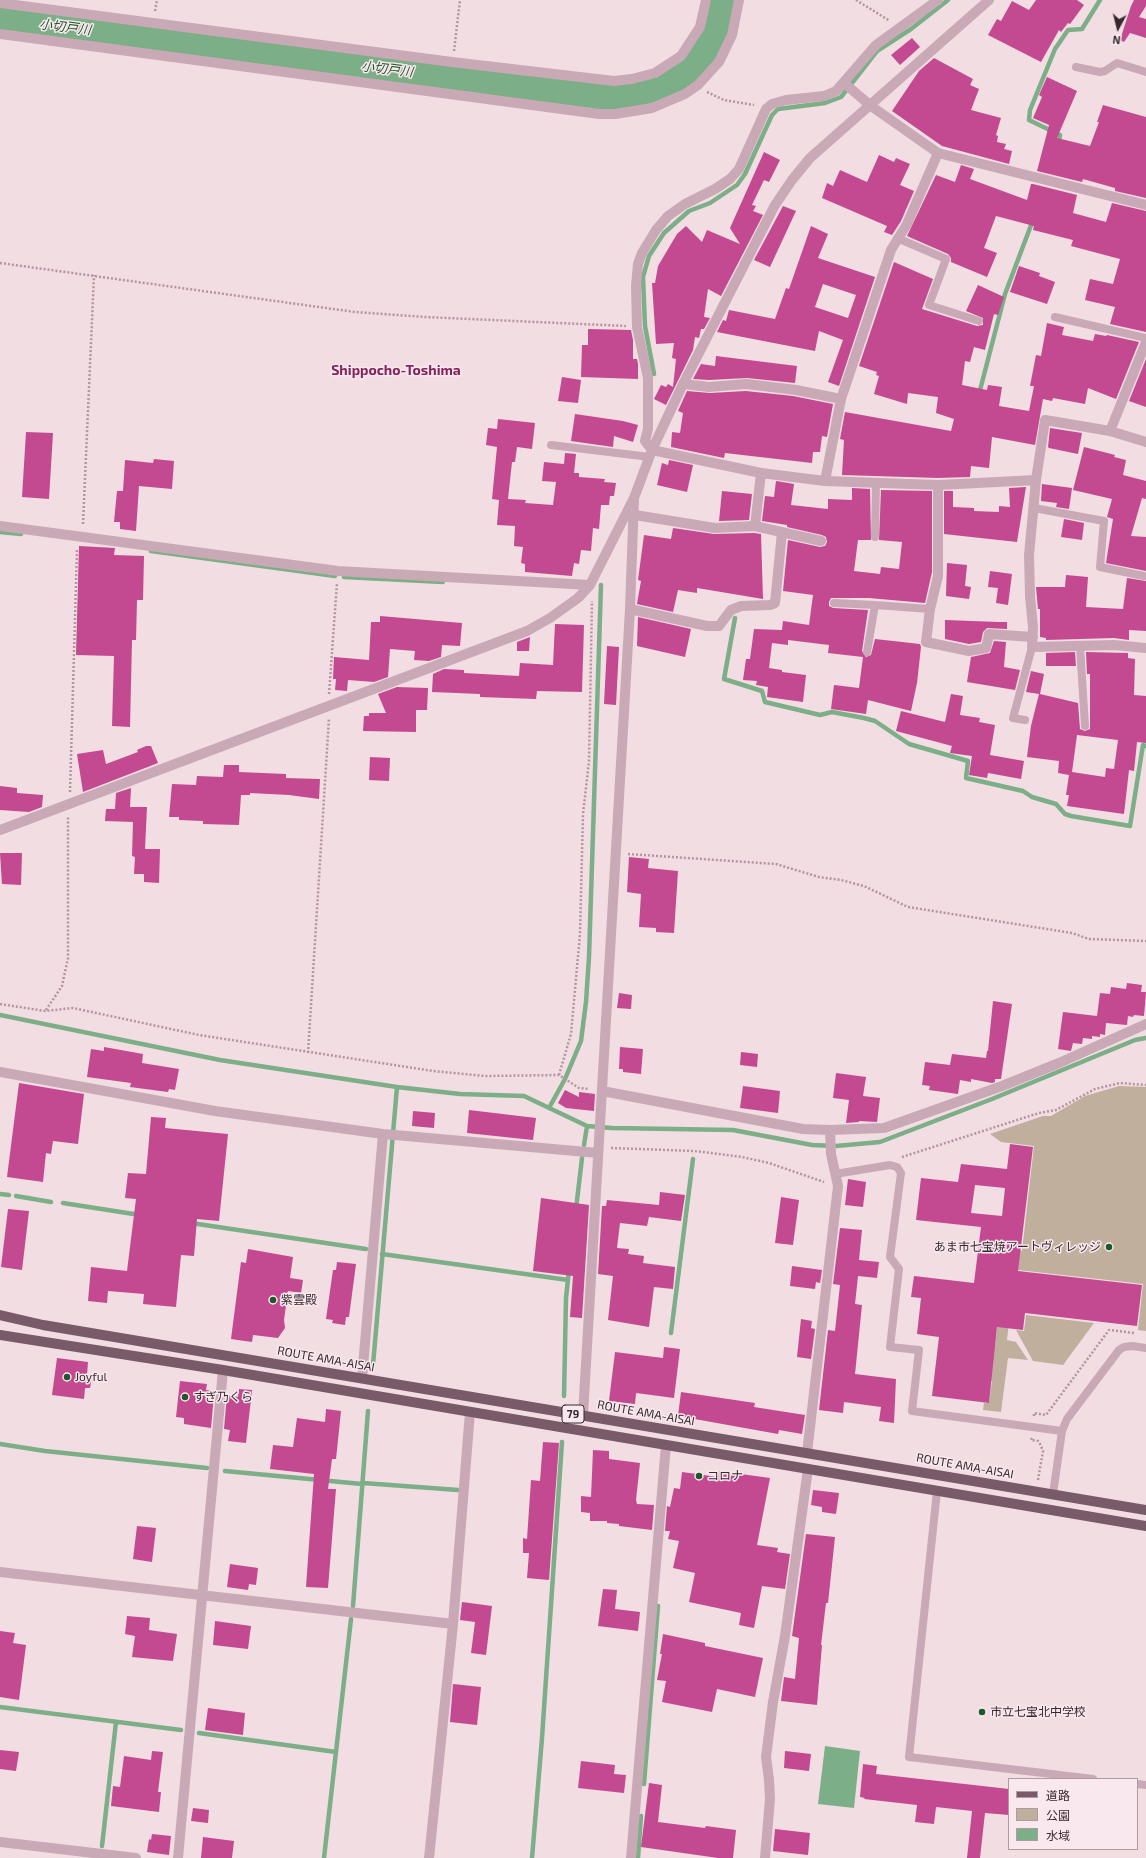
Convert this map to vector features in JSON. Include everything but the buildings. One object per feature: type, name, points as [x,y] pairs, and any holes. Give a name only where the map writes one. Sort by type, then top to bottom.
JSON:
[{"type":"main road","name":"ROUTE AMA-AISAI","points":[[0,1315],[43,1325],[1146,1510]]},
{"type":"main road","name":"79","points":[[0,1335],[223,1370],[1146,1526]]},
{"type":"street","points":[[0,3],[452,62],[614,81],[632,79],[656,73],[681,56],[700,27],[706,0]]},
{"type":"street","points":[[0,34],[599,114],[631,113],[652,108],[685,94],[698,85],[719,62],[732,35],[739,0]]},
{"type":"street","points":[[651,453],[645,442],[648,429],[648,378],[637,327],[636,286],[638,264],[642,253],[656,230],[668,216],[685,204],[715,190],[730,179],[739,169],[769,107],[772,104],[786,100],[824,96],[836,91],[844,84],[876,44],[938,0]]},
{"type":"street","points":[[0,830],[527,631],[550,618],[578,598],[590,585],[634,498],[651,453],[683,384],[775,205],[787,186],[810,158],[871,106],[989,0]]},
{"type":"street","points":[[844,84],[871,106],[938,153],[1146,205]]},
{"type":"street","points":[[825,482],[841,399],[890,250],[907,224],[938,153]]},
{"type":"street","points":[[1110,431],[1146,342]]},
{"type":"street","points":[[683,384],[709,387],[746,384],[796,390],[841,399]]},
{"type":"street","points":[[1032,642],[1029,555],[1036,480],[1045,420],[1110,431],[1146,442]]},
{"type":"street","points":[[651,453],[761,473],[825,482],[938,485],[1036,480]]},
{"type":"street","points":[[755,526],[761,473]]},
{"type":"street","points":[[938,485],[938,576],[930,609],[926,642],[969,652],[986,648],[989,634],[1032,642],[1080,646],[1114,645],[1146,648]]},
{"type":"street","points":[[583,1415],[630,609],[635,515],[634,498]]},
{"type":"street","points":[[635,515],[715,528],[755,526],[821,541]]},
{"type":"street","points":[[0,526],[338,571],[590,585]]},
{"type":"street","points":[[630,609],[707,626],[719,626],[731,610],[741,606],[770,605],[775,603],[782,532]]},
{"type":"street","points":[[602,1091],[830,1135],[884,1128],[1002,1086],[1059,1063],[1146,1024]]},
{"type":"street","points":[[0,1072],[215,1111],[390,1134],[598,1150]]},
{"type":"street","points":[[362,1378],[390,1134]]},
{"type":"street","points":[[807,1453],[838,1186],[831,1154],[830,1135]]},
{"type":"street","points":[[178,1858],[223,1370]]},
{"type":"street","points":[[429,1858],[452,1624],[470,1412]]},
{"type":"street","points":[[631,1858],[666,1446]]},
{"type":"street","points":[[765,1858],[770,1799],[766,1757],[773,1702],[785,1636],[808,1469]]},
{"type":"street","points":[[0,1572],[452,1624]]},
{"type":"street","points":[[0,1842],[136,1858]]},
{"type":"lane","points":[[1076,68],[1100,72],[1106,71],[1117,63],[1146,72]]},
{"type":"lane","points":[[897,238],[946,259],[929,305],[979,321]]},
{"type":"lane","points":[[1055,317],[1146,338]]},
{"type":"lane","points":[[551,445],[651,453]]},
{"type":"lane","points":[[875,537],[876,483]]},
{"type":"lane","points":[[1034,508],[1104,521],[1100,567],[1144,576]]},
{"type":"lane","points":[[834,603],[930,609]]},
{"type":"lane","points":[[867,652],[875,605]]},
{"type":"lane","points":[[1025,720],[1013,718],[1032,642]]},
{"type":"lane","points":[[1080,646],[1085,726]]},
{"type":"lane","points":[[835,1174],[890,1165],[897,1167],[901,1173],[890,1257],[899,1269],[890,1347],[919,1350],[912,1411],[1062,1431]]},
{"type":"lane","points":[[1053,1494],[1062,1431],[1067,1419],[1113,1356],[1124,1347],[1146,1348]]},
{"type":"lane","points":[[937,1491],[909,1757],[1085,1778]]},
{"type":"path","points":[[452,62],[460,0]]},
{"type":"path","points":[[856,0],[900,27]]},
{"type":"path","points":[[698,85],[708,93],[724,100],[769,107]]},
{"type":"path","points":[[0,263],[355,312],[425,317],[637,327]]},
{"type":"path","points":[[45,1011],[62,986],[68,958],[69,804],[80,536],[94,275]]},
{"type":"path","points":[[308,1053],[338,571]]},
{"type":"path","points":[[560,1076],[571,1034],[580,934],[583,814],[589,761],[592,592],[590,585]]},
{"type":"path","points":[[616,853],[776,864],[819,877],[841,880],[864,886],[908,907],[1072,933],[1089,939],[1146,941]]},
{"type":"path","points":[[0,1004],[45,1011],[73,1008],[199,1035],[308,1053],[433,1071],[485,1076],[560,1076],[579,1088],[602,1091]]},
{"type":"path","points":[[896,1157],[902,1157],[1039,1113],[1056,1110],[1095,1089],[1120,1083],[1146,1085]]},
{"type":"path","points":[[598,1150],[694,1151],[742,1157],[770,1163],[813,1179],[838,1186]]},
{"type":"green space","points":[[1119,1086],[1146,1087],[1146,1331],[1138,1330],[1143,1284],[1018,1270],[1003,1249],[1022,1251],[1034,1146],[1001,1142],[990,1134],[1043,1116],[1051,1116],[1085,1096]]},
{"type":"green space","points":[[1010,1313],[1007,1340],[1016,1342],[1028,1360],[1008,1358],[1001,1412],[983,1410],[984,1403],[989,1403],[992,1381],[985,1380],[995,1345],[998,1322]]},
{"type":"green space","points":[[1026,1315],[1094,1323],[1063,1365],[1033,1361],[1016,1330],[1024,1331]]},
{"type":"water","points":[[825,1746],[860,1751],[854,1808],[818,1804]]},
{"type":"waterway","name":"小切戸川","points":[[0,18],[601,97],[627,97],[666,86],[682,76],[707,47],[716,32],[721,0]]},
{"type":"waterway","points":[[654,374],[645,326],[643,277],[649,256],[664,233],[689,211],[710,203],[737,185],[745,174],[772,115],[778,109],[825,103],[841,97],[877,51],[911,29],[948,0]]},
{"type":"waterway","points":[[1058,145],[1060,135],[1029,120],[1030,110],[1055,49],[1068,30],[1082,29],[1100,0]]},
{"type":"waterway","points":[[979,394],[1005,294],[1033,220]]},
{"type":"waterway","points":[[0,532],[21,534]]},
{"type":"waterway","points":[[151,551],[335,576]]},
{"type":"waterway","points":[[344,577],[443,582]]},
{"type":"waterway","points":[[549,1108],[565,1079],[581,1041],[586,1002],[589,957],[601,585]]},
{"type":"waterway","points":[[735,618],[724,679],[762,691],[765,702],[820,715],[832,712],[875,721],[909,744],[968,761],[966,778],[1023,791],[1032,797],[1056,804],[1065,814],[1071,816],[1130,826],[1143,745],[1146,746]]},
{"type":"waterway","points":[[0,1015],[220,1060],[397,1087],[460,1094],[524,1096],[587,1126],[612,1128],[733,1130],[812,1145],[836,1146],[880,1142],[992,1099],[1135,1040],[1146,1038]]},
{"type":"waterway","points":[[373,1365],[397,1087]]},
{"type":"waterway","points":[[584,1145],[587,1126]]},
{"type":"waterway","points":[[576,1209],[582,1158]]},
{"type":"waterway","points":[[671,1333],[693,1159]]},
{"type":"waterway","points":[[0,1194],[9,1195]]},
{"type":"waterway","points":[[16,1196],[51,1202]]},
{"type":"waterway","points":[[63,1203],[140,1215]]},
{"type":"waterway","points":[[191,1223],[366,1249]]},
{"type":"waterway","points":[[382,1254],[568,1280]]},
{"type":"waterway","points":[[564,1396],[566,1298],[569,1270]]},
{"type":"waterway","points":[[353,1606],[368,1411]]},
{"type":"waterway","points":[[532,1858],[542,1738],[562,1442]]},
{"type":"waterway","points":[[0,1444],[45,1451],[207,1468]]},
{"type":"waterway","points":[[225,1471],[362,1484]]},
{"type":"waterway","points":[[363,1483],[458,1490]]},
{"type":"waterway","points":[[644,1784],[658,1606]]},
{"type":"waterway","points":[[324,1858],[351,1619]]},
{"type":"waterway","points":[[0,1707],[181,1730]]},
{"type":"waterway","points":[[102,1846],[116,1722]]},
{"type":"waterway","points":[[199,1733],[336,1752]]},
{"type":"waterway","points":[[638,1858],[641,1816]]},
{"type":"place","name":"あま市七宝焼アートヴィレッジ","points":[[1109,1247]]},
{"type":"place","name":"紫雲殿","points":[[273,1300]]},
{"type":"place","name":"Joyful","points":[[67,1377]]},
{"type":"place","name":"すぎ乃くら","points":[[185,1397]]},
{"type":"place","name":"コロナ","points":[[699,1476]]},
{"type":"place","name":"市立七宝北中学校","points":[[982,1712]]},
{"type":"district","name":"Shippocho-Toshima","points":[[396,370]]}]
